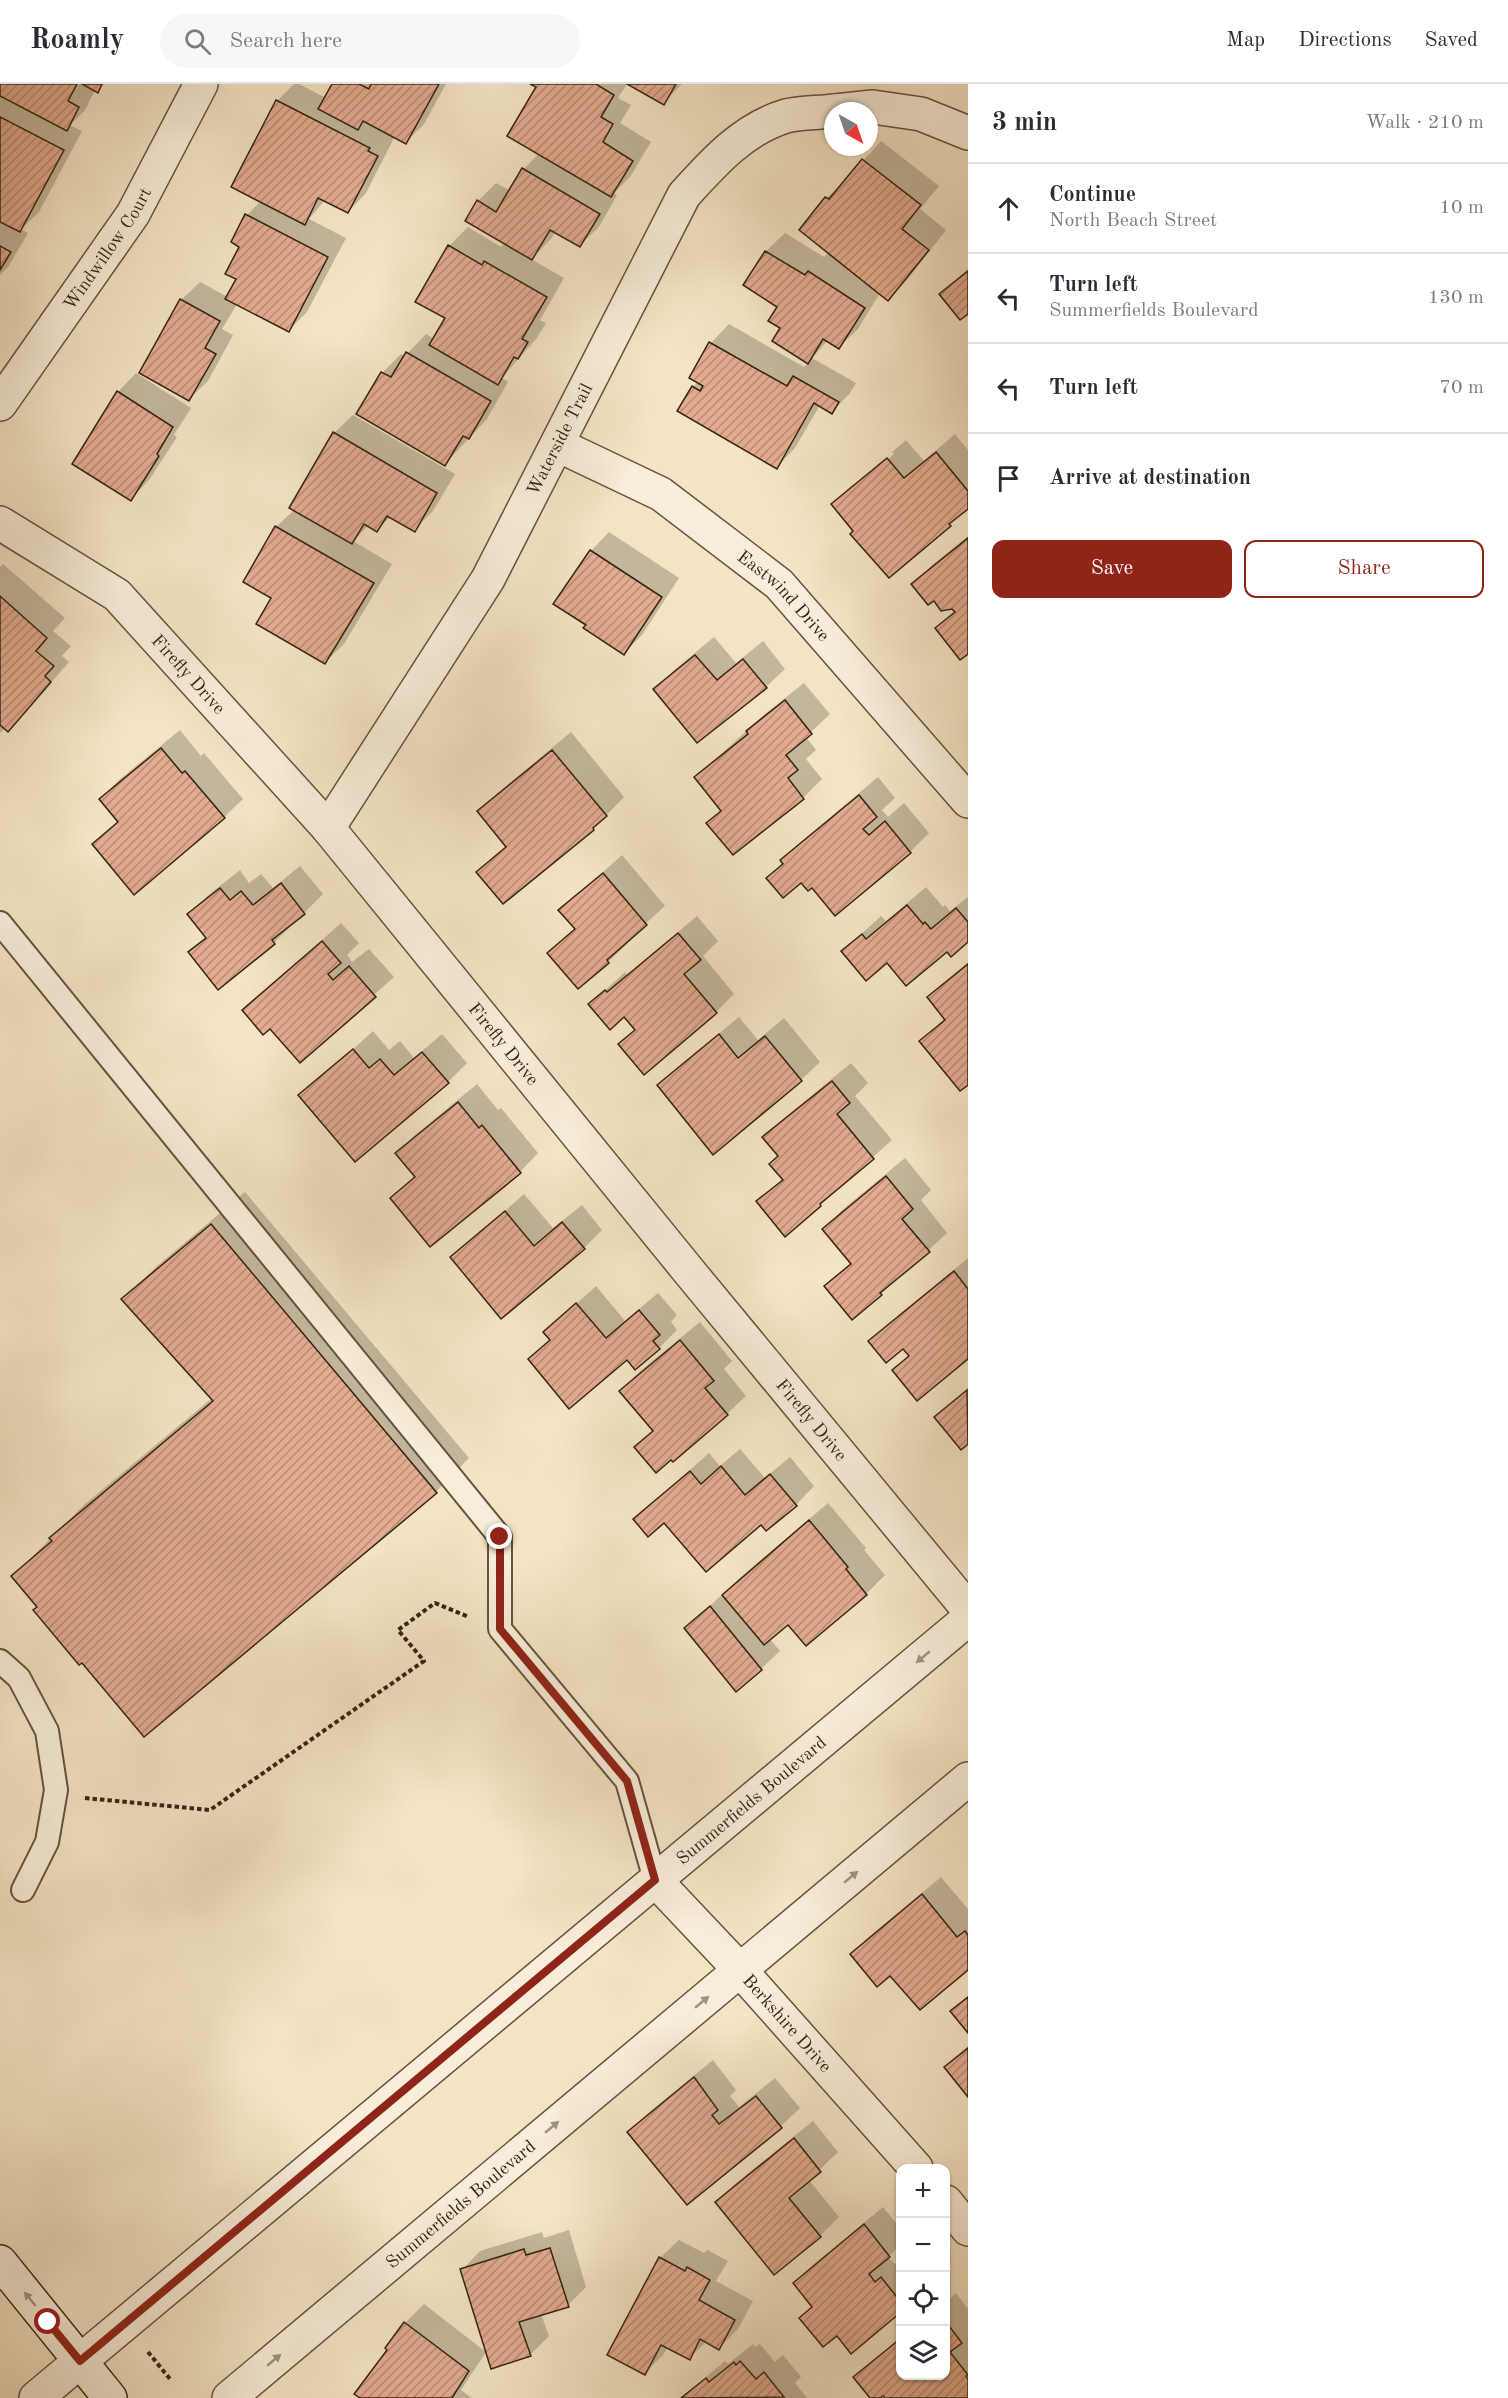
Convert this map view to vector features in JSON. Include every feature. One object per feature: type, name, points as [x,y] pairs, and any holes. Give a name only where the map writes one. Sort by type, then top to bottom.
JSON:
[{"type":"street","name":"Windwillow Court","points":[[0,404],[133,214],[201,84]]},
{"type":"street","name":"Waterside Trail","points":[[878,108],[921,114],[968,133]]},
{"type":"street","name":"Waterside Trail","points":[[328,828],[488,579],[684,195],[715,161],[745,136],[787,116],[824,112]]},
{"type":"street","name":"Eastwind Drive","points":[[558,445],[661,494],[779,584],[968,801]]},
{"type":"street","name":"Firefly Drive","points":[[0,523],[117,595],[328,828],[699,1284],[968,1609]]},
{"type":"street","name":"Summerfields Boulevard","points":[[36,2398],[968,1619]]},
{"type":"street","name":"Summerfields Boulevard","points":[[229,2398],[968,1779]]},
{"type":"street","name":"Berkshire Drive","points":[[655,1880],[740,1970],[912,2164]]},
{"type":"street","points":[[950,2208],[968,2229]]},
{"type":"street","points":[[0,2262],[110,2398]]},
{"type":"lane","points":[[0,923],[500,1537],[500,1629],[627,1781],[655,1880]]},
{"type":"lane","points":[[0,1661],[19,1678],[47,1731],[56,1790],[47,1842],[23,1890]]},
{"type":"path","points":[[56,1790],[79,1798],[210,1810],[424,1661],[398,1630],[435,1603],[500,1629]]},
{"type":"path","points":[[147,2352],[170,2379]]},
{"type":"building","points":[[0,84],[77,84],[68,101],[79,107],[67,131],[0,96]]},
{"type":"building","points":[[82,84],[102,84],[98,93]]},
{"type":"building","points":[[332,84],[359,84],[369,89],[371,84],[439,84],[406,144],[363,121],[358,130],[318,109]]},
{"type":"building","points":[[530,84],[596,84],[614,95],[601,117],[613,124],[603,142],[633,161],[611,197],[507,136],[536,87]]},
{"type":"building","points":[[627,84],[676,84],[664,105]]},
{"type":"building","points":[[276,100],[370,148],[368,151],[378,156],[348,213],[318,198],[305,225],[231,187]]},
{"type":"building","points":[[0,117],[64,150],[20,232],[0,222]]},
{"type":"building","points":[[862,159],[921,205],[902,229],[929,250],[888,301],[799,230],[825,197],[829,199]]},
{"type":"building","points":[[522,168],[600,214],[580,247],[550,230],[532,260],[465,221],[477,200],[496,212]]},
{"type":"building","points":[[245,214],[328,257],[289,332],[225,299],[236,279],[225,274],[239,247],[231,242]]},
{"type":"building","points":[[448,245],[482,265],[484,261],[547,297],[522,339],[528,342],[518,359],[514,357],[498,385],[429,345],[445,318],[415,302]]},
{"type":"building","points":[[0,246],[11,252],[0,270]]},
{"type":"building","points":[[765,251],[805,275],[808,271],[865,308],[839,349],[823,339],[808,364],[772,341],[780,328],[768,321],[777,307],[743,285]]},
{"type":"building","points":[[968,271],[968,314],[960,320],[939,294]]},
{"type":"building","points":[[180,299],[220,321],[205,348],[216,354],[189,401],[139,373]]},
{"type":"building","points":[[709,342],[787,386],[793,376],[839,402],[832,414],[814,403],[777,469],[677,411],[692,386],[700,391],[703,386],[689,378]]},
{"type":"building","points":[[406,352],[491,401],[469,439],[463,436],[445,466],[356,414],[381,372],[391,377]]},
{"type":"building","points":[[117,391],[173,427],[157,454],[159,456],[131,501],[72,464]]},
{"type":"building","points":[[333,432],[437,493],[415,532],[387,516],[377,532],[364,524],[352,544],[289,508]]},
{"type":"building","points":[[936,452],[968,491],[968,509],[889,578],[850,534],[853,531],[831,504],[887,458],[904,478]]},
{"type":"building","points":[[275,526],[374,583],[325,664],[256,624],[271,598],[243,582]]},
{"type":"building","points":[[968,538],[968,654],[960,660],[935,628],[955,612],[952,609],[941,611],[934,601],[928,605],[911,584]]},
{"type":"building","points":[[590,550],[662,597],[624,655],[583,628],[586,625],[553,604]]},
{"type":"building","points":[[0,596],[47,638],[36,651],[54,666],[45,676],[51,682],[8,732],[0,725]]},
{"type":"building","points":[[695,655],[717,680],[743,659],[767,688],[697,743],[653,689]]},
{"type":"building","points":[[785,700],[812,734],[786,755],[798,770],[788,778],[804,799],[733,855],[706,823],[721,811],[694,777],[748,734],[746,731]]},
{"type":"building","points":[[161,748],[182,773],[185,771],[225,818],[134,895],[92,844],[118,822],[99,799]]},
{"type":"building","points":[[552,750],[607,816],[593,828],[594,830],[503,904],[476,872],[506,847],[477,811]]},
{"type":"building","points":[[859,795],[877,817],[863,829],[869,835],[885,821],[911,853],[835,916],[812,888],[808,891],[801,883],[783,898],[766,878],[783,864],[780,860]]},
{"type":"building","points":[[603,873],[647,925],[607,960],[609,963],[578,989],[547,953],[575,929],[558,910]]},
{"type":"building","points":[[281,883],[305,914],[272,940],[275,944],[218,990],[188,952],[206,938],[187,914],[220,888],[230,900],[241,891],[253,905]]},
{"type":"building","points":[[907,905],[923,924],[925,922],[931,929],[956,908],[968,922],[968,942],[951,957],[947,952],[906,986],[887,963],[866,981],[841,951],[862,934],[866,939]]},
{"type":"building","points":[[678,933],[701,960],[684,974],[717,1013],[644,1075],[618,1044],[635,1030],[624,1017],[610,1030],[588,1004],[605,990],[607,992]]},
{"type":"building","points":[[322,941],[341,963],[328,974],[333,980],[349,966],[376,997],[300,1063],[270,1029],[263,1035],[242,1010]]},
{"type":"building","points":[[968,964],[968,1085],[960,1091],[919,1041],[945,1020],[927,997]]},
{"type":"building","points":[[719,1034],[738,1058],[765,1036],[802,1081],[713,1155],[657,1085]]},
{"type":"building","points":[[353,1049],[369,1068],[380,1059],[394,1075],[422,1052],[449,1083],[355,1162],[298,1095]]},
{"type":"building","points":[[832,1081],[850,1103],[837,1114],[874,1159],[785,1237],[756,1201],[783,1180],[769,1164],[778,1156],[762,1137]]},
{"type":"building","points":[[458,1102],[479,1128],[482,1125],[521,1173],[430,1247],[390,1198],[415,1177],[395,1153]]},
{"type":"building","points":[[886,1176],[913,1209],[902,1219],[930,1252],[880,1293],[882,1295],[852,1320],[824,1286],[851,1264],[822,1229]]},
{"type":"building","points":[[505,1211],[534,1246],[562,1222],[585,1249],[501,1319],[450,1257]]},
{"type":"building","points":[[211,1224],[437,1493],[144,1737],[82,1663],[79,1665],[33,1610],[37,1607],[11,1576],[52,1541],[49,1538],[213,1401],[121,1299]]},
{"type":"building","points":[[954,1271],[968,1289],[968,1359],[917,1401],[892,1370],[909,1356],[903,1349],[886,1363],[868,1341]]},
{"type":"building","points":[[576,1303],[606,1338],[639,1310],[660,1335],[653,1341],[660,1349],[635,1370],[627,1360],[569,1409],[528,1359],[550,1340],[543,1332]]},
{"type":"building","points":[[680,1340],[714,1381],[705,1388],[728,1415],[673,1462],[671,1460],[656,1473],[634,1447],[653,1431],[619,1391]]},
{"type":"building","points":[[967,1390],[968,1444],[961,1450],[934,1417]]},
{"type":"building","points":[[721,1466],[745,1495],[770,1474],[797,1506],[766,1531],[761,1525],[706,1572],[664,1523],[648,1537],[633,1519],[690,1471],[701,1484]]},
{"type":"building","points":[[809,1520],[848,1567],[846,1569],[867,1595],[806,1646],[788,1625],[764,1645],[722,1595]]},
{"type":"building","points":[[710,1606],[762,1670],[736,1692],[684,1628]]},
{"type":"building","points":[[922,1894],[957,1937],[965,1931],[968,1935],[968,1970],[920,2010],[890,1976],[877,1987],[850,1954]]},
{"type":"building","points":[[968,1997],[968,2033],[950,2011]]},
{"type":"building","points":[[968,2048],[968,2097],[944,2067]]},
{"type":"building","points":[[694,2077],[718,2110],[712,2115],[719,2124],[756,2096],[782,2128],[687,2205],[627,2132]]},
{"type":"building","points":[[794,2138],[821,2172],[789,2198],[821,2237],[774,2275],[715,2202]]},
{"type":"building","points":[[864,2224],[890,2257],[869,2274],[875,2282],[881,2277],[896,2296],[896,2316],[851,2354],[837,2336],[823,2347],[799,2318],[812,2307],[793,2283]]},
{"type":"building","points":[[550,2248],[569,2307],[519,2322],[531,2356],[491,2369],[460,2269],[524,2249],[526,2255]]},
{"type":"building","points":[[659,2257],[685,2271],[687,2267],[710,2280],[699,2300],[735,2320],[719,2350],[700,2339],[690,2360],[661,2345],[645,2375],[607,2355]]},
{"type":"building","points":[[404,2322],[469,2371],[452,2398],[360,2398],[354,2394],[387,2350],[385,2348]]},
{"type":"building","points":[[950,2327],[962,2343],[950,2352]]},
{"type":"building","points":[[896,2342],[896,2380],[950,2380],[950,2352],[968,2375],[966,2376],[968,2398],[885,2398],[883,2396],[870,2398],[853,2377]]},
{"type":"building","points":[[740,2361],[756,2379],[764,2372],[784,2397],[681,2398],[706,2378],[709,2382],[734,2362],[736,2365]]},
{"type":"route","points":[[48,2322],[80,2361],[655,1880],[627,1781],[500,1629],[500,1537]]}]
